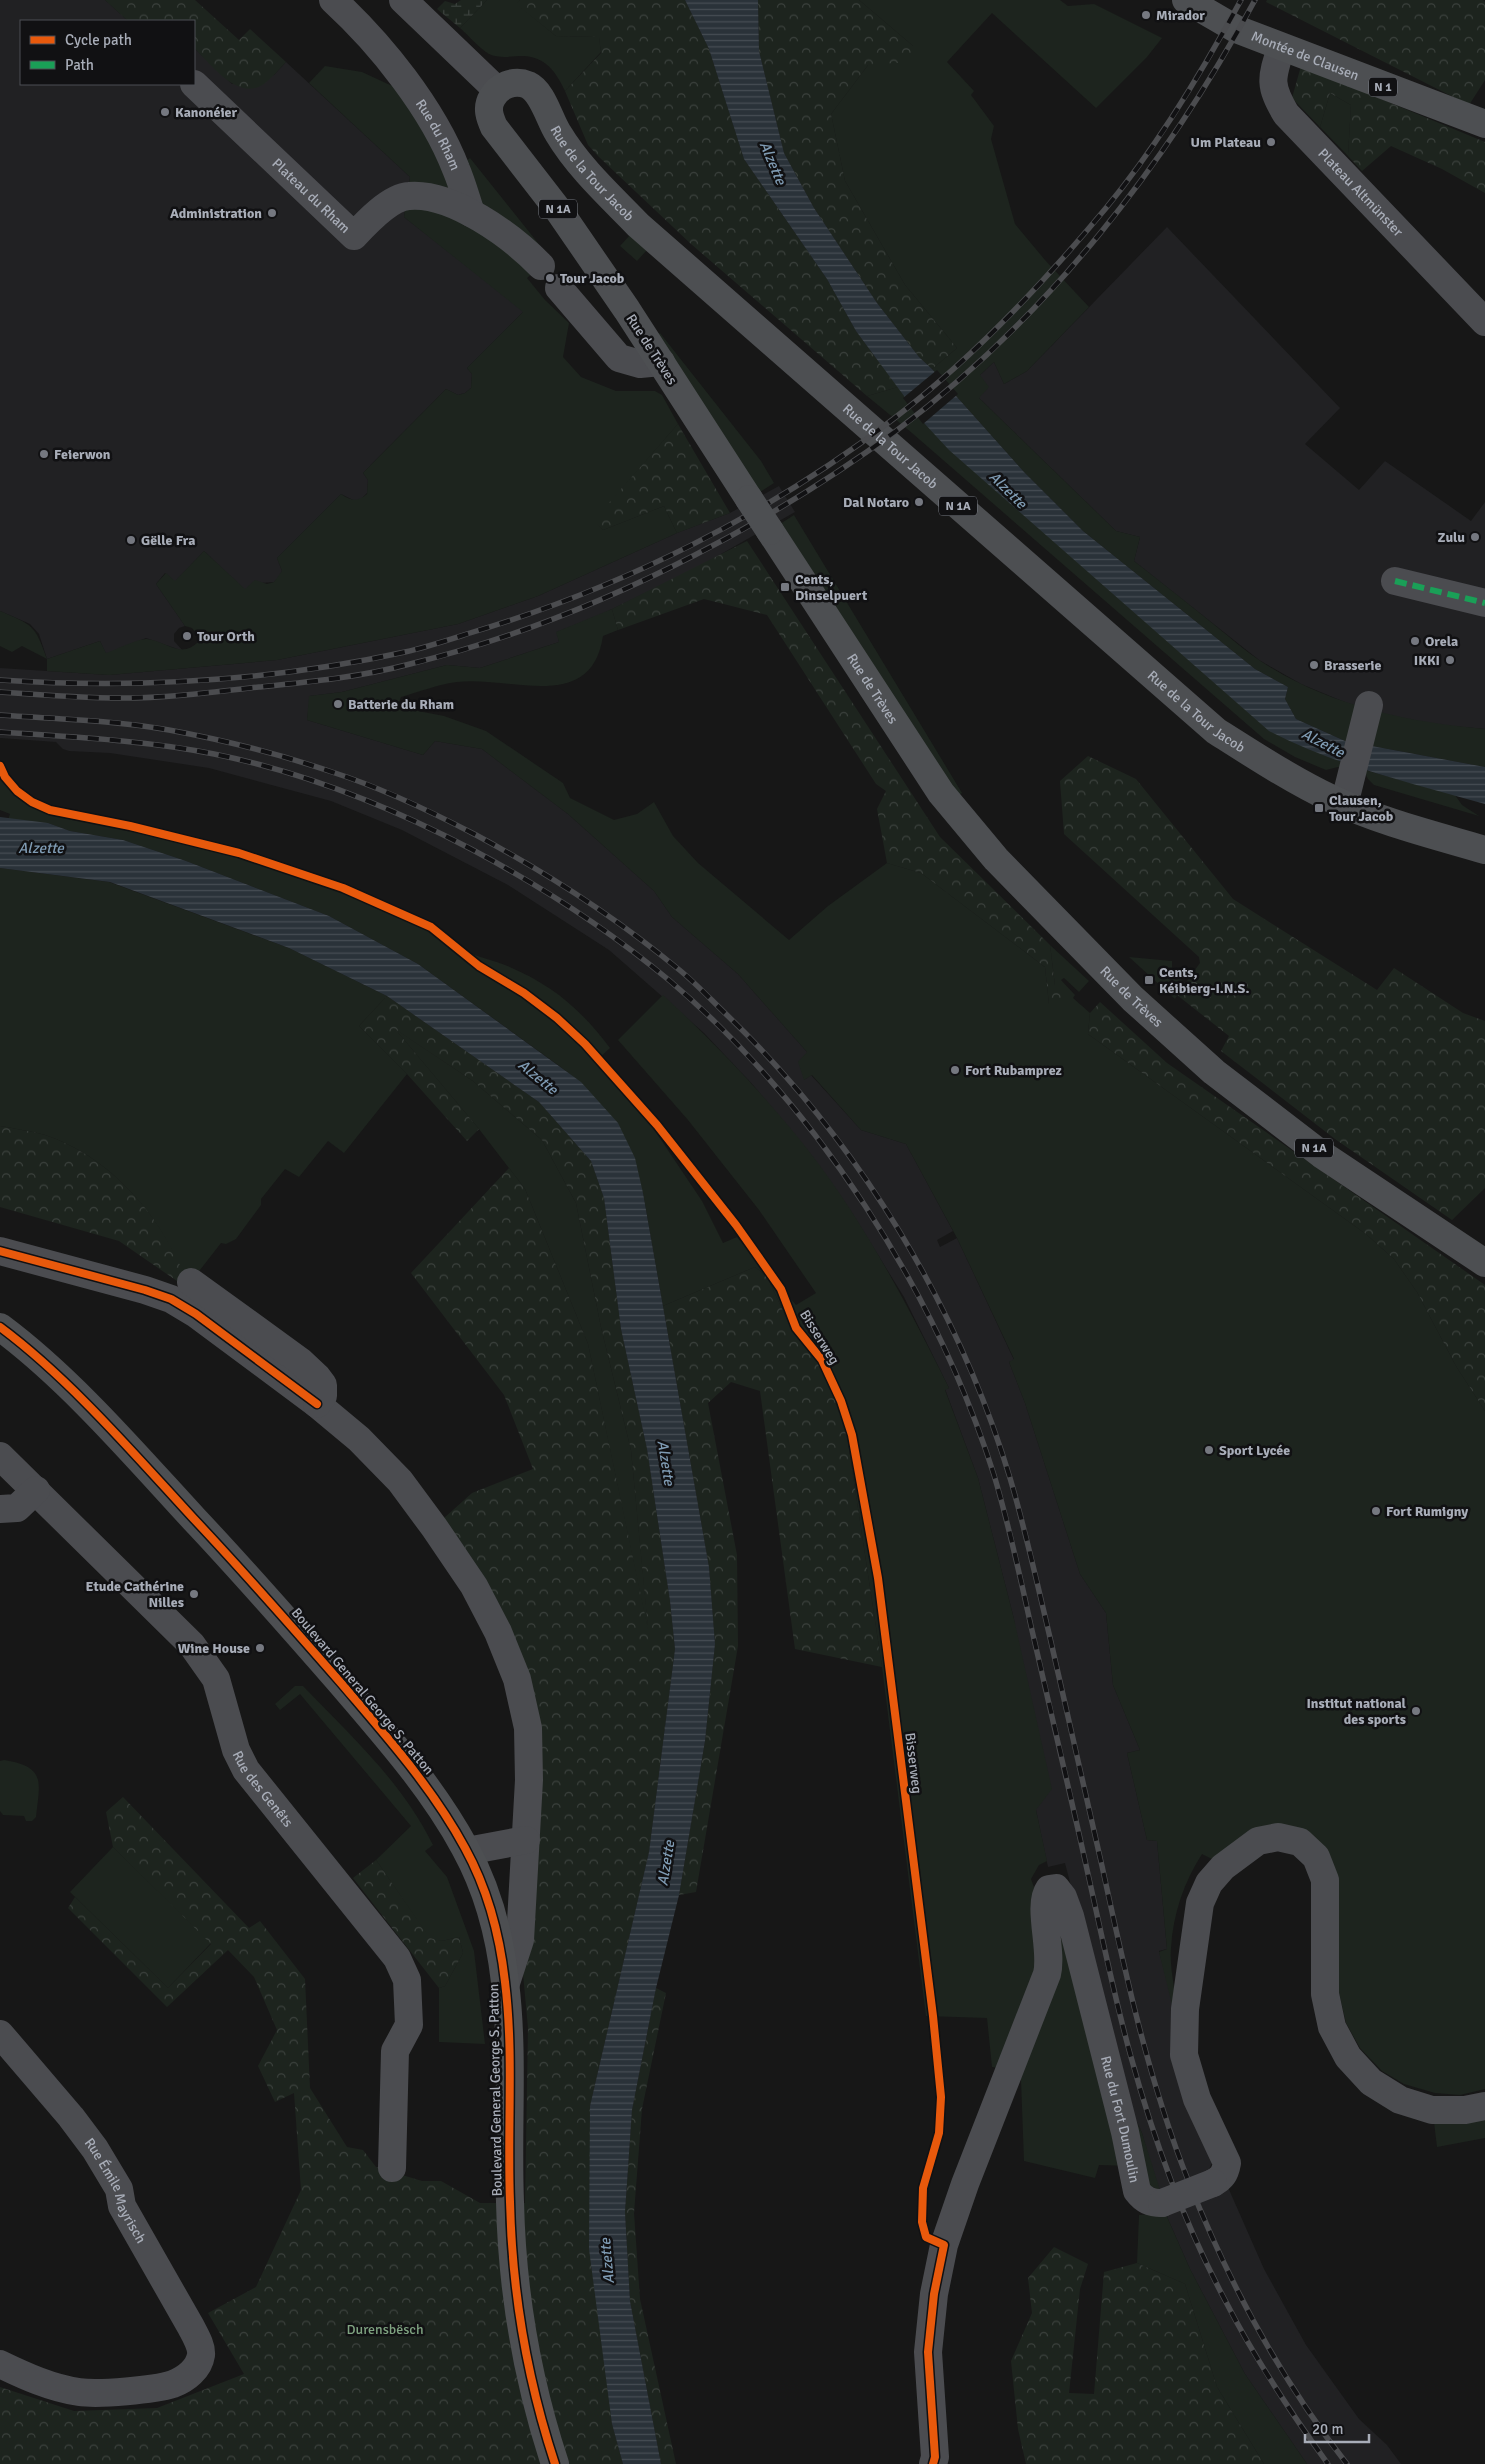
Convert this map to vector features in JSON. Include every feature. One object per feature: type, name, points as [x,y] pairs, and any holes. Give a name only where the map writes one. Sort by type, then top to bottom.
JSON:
[{"type":"main road","name":"Montée de Clausen","points":[[1193,2],[1236,29],[1281,48],[1485,124]]},
{"type":"main road","name":"Rue de la Tour Jacob","points":[[497,90],[512,82],[528,85],[540,96],[556,130],[574,158],[638,225],[1216,731],[1278,771],[1344,805],[1402,826],[1485,850]]},
{"type":"main road","name":"Rue de Trèves","points":[[497,90],[490,100],[488,113],[494,127],[560,211],[661,362],[941,793],[996,858],[1133,999],[1214,1072],[1321,1154],[1485,1263]]},
{"type":"main road","name":"Boulevard General George S. Patton","points":[[0,1327],[56,1374],[258,1588],[406,1758],[440,1806],[467,1851],[487,1901],[499,1944],[506,1983],[510,2203],[515,2284],[528,2364],[556,2464]]},
{"type":"street","name":"Rue du Rham","points":[[334,0],[360,25],[416,97],[456,168],[471,213]]},
{"type":"street","points":[[403,0],[497,90]]},
{"type":"street","name":"Plateau Altmünster","points":[[1281,48],[1272,76],[1275,96],[1286,114],[1485,322]]},
{"type":"street","name":"Plateau du Rham","points":[[195,85],[354,236],[378,211],[408,196],[434,199],[471,213]]},
{"type":"street","points":[[471,213],[502,232],[541,266]]},
{"type":"street","points":[[559,288],[619,358],[640,364],[661,362]]},
{"type":"street","points":[[1395,581],[1485,604]]},
{"type":"street","points":[[1344,805],[1369,704]]},
{"type":"street","name":"Boulevard General George S. Patton","points":[[0,1251],[145,1290],[171,1299],[196,1314],[317,1404],[359,1438],[400,1481],[434,1526],[469,1578],[498,1632],[517,1679],[528,1728],[529,1780],[520,1940],[506,1983]]},
{"type":"street","points":[[191,1282],[300,1361],[317,1377],[323,1385],[323,1396],[317,1404]]},
{"type":"street","name":"Rue des Genêts","points":[[0,1456],[192,1645],[216,1679],[236,1750],[246,1770],[398,1958],[407,1980],[409,2025],[395,2051],[392,2168]]},
{"type":"street","points":[[0,1509],[17,1508],[36,1490]]},
{"type":"street","name":"Rue du Fort Dumoulin","points":[[932,2464],[935,2457],[928,2352],[934,2294],[944,2245],[965,2184],[1047,1974],[1050,1963],[1045,1900],[1049,1889],[1056,1888],[1060,1891],[1070,1916],[1125,2132],[1137,2191],[1143,2199],[1152,2203],[1162,2203],[1213,2183],[1221,2179],[1226,2172],[1226,2163],[1197,2099],[1184,2055],[1186,2009],[1200,1903],[1210,1883],[1224,1867],[1258,1841],[1278,1837],[1300,1842],[1316,1857],[1325,1880],[1325,1994],[1332,2027],[1348,2057],[1371,2082],[1400,2100],[1432,2110],[1465,2110],[1485,2106]]},
{"type":"street","points":[[467,1851],[526,1840]]},
{"type":"street","name":"Rue Émile Mayrisch","points":[[0,2034],[71,2116],[108,2170],[120,2190],[122,2206],[200,2346],[201,2355],[198,2365],[191,2374],[175,2383],[162,2386],[80,2392],[34,2380],[0,2364]]},
{"type":"shaded area","points":[[0,0],[105,0],[127,20],[20,20],[20,85],[195,85],[195,49],[232,84],[274,75],[286,62],[410,177],[404,217],[524,311],[467,368],[472,374],[471,388],[465,393],[458,395],[446,389],[363,473],[368,480],[367,493],[361,499],[355,501],[341,494],[277,558],[282,571],[274,582],[260,583],[245,590],[204,551],[175,582],[165,573],[156,584],[185,626],[179,628],[174,634],[174,641],[183,651],[146,638],[106,654],[100,641],[47,659],[39,634],[30,624],[0,611]]},
{"type":"shaded area","points":[[1167,227],[1340,408],[1305,444],[1359,490],[1385,461],[1471,521],[1485,502],[1485,729],[1441,725],[1391,716],[1347,703],[1301,684],[1259,660],[1134,561],[1140,537],[1116,531],[979,398],[980,375],[994,362],[1004,384],[1027,371]]},
{"type":"shaded area","points":[[779,486],[795,512],[700,566],[600,615],[557,632],[559,642],[480,668],[447,665],[342,692],[310,696],[307,720],[423,755],[435,741],[482,749],[568,814],[654,891],[672,917],[738,974],[807,1052],[804,1080],[811,1075],[861,1130],[906,1144],[953,1231],[937,1240],[940,1247],[957,1238],[1014,1360],[1009,1362],[1025,1403],[1080,1574],[1106,1613],[1113,1685],[1140,1750],[1127,1753],[1147,1840],[1157,1841],[1167,1949],[1159,1951],[1215,2157],[1208,2171],[1227,2185],[1264,2269],[1306,2345],[1359,2419],[1387,2445],[1401,2464],[1307,2464],[1245,2374],[1190,2269],[1164,2210],[1142,2133],[1128,2104],[1065,1863],[1048,1867],[1036,1810],[1014,1619],[978,1478],[945,1389],[949,1388],[904,1297],[852,1213],[808,1151],[753,1085],[704,1033],[609,950],[508,885],[402,830],[331,801],[209,768],[110,753],[69,751],[63,749],[56,742],[0,738],[0,668],[109,675],[277,660],[458,624],[538,596],[677,533],[730,513]]},
{"type":"green space","points":[[105,0],[195,0],[239,40],[250,29],[286,62],[264,84],[254,88],[244,88],[226,79],[195,49],[195,20],[127,20]]},
{"type":"green space","points":[[461,0],[487,0],[460,28],[437,9],[445,1],[455,4]]},
{"type":"green space","points":[[487,0],[520,0],[517,4],[556,36],[599,37],[601,52],[565,91],[554,72],[538,59],[523,56],[493,56],[460,28]]},
{"type":"green space","points":[[520,0],[685,0],[709,49],[744,159],[827,279],[856,331],[898,387],[867,396],[691,244],[599,157],[588,145],[565,91],[601,53],[599,37],[556,36],[516,4]]},
{"type":"green space","points":[[758,0],[859,0],[913,46],[910,62],[868,65],[831,114],[845,181],[905,285],[957,348],[932,369],[919,357],[877,303],[814,208],[784,153],[759,51]]},
{"type":"green space","points":[[859,0],[1060,0],[1068,6],[1094,4],[1162,38],[1147,57],[1096,108],[992,13],[947,62],[974,91],[971,95],[994,126],[991,139],[1015,224],[1045,260],[1089,307],[1027,371],[1004,384],[994,362],[980,375],[989,387],[979,398],[1116,531],[1140,537],[1134,561],[1253,656],[1285,676],[1339,700],[1368,709],[1426,722],[1485,729],[1485,767],[1345,741],[1296,719],[1285,699],[1288,687],[1255,669],[1083,531],[1024,472],[932,369],[957,348],[905,285],[845,181],[831,114],[868,65],[913,46]]},
{"type":"green space","points":[[1267,0],[1483,0],[1485,2],[1485,80],[1469,105],[1266,2]]},
{"type":"green space","points":[[325,66],[362,72],[416,97],[457,168],[470,158],[550,258],[527,278],[545,300],[569,323],[563,357],[581,377],[616,391],[655,391],[662,395],[678,424],[594,521],[603,530],[664,506],[677,533],[538,596],[458,624],[277,660],[109,675],[47,671],[47,659],[100,641],[106,653],[143,639],[181,649],[187,649],[194,645],[201,639],[192,628],[185,626],[156,584],[166,573],[175,581],[204,551],[245,589],[255,580],[267,584],[274,582],[282,571],[277,558],[341,494],[354,500],[367,494],[368,480],[363,473],[446,389],[458,395],[465,393],[471,388],[472,374],[467,368],[523,312],[404,217],[410,177],[309,83]]},
{"type":"green space","points":[[1301,66],[1485,142],[1485,193],[1442,169],[1391,146],[1362,171],[1348,156],[1351,105],[1330,93],[1320,127],[1292,98]]},
{"type":"green space","points":[[1330,93],[1351,105],[1348,156],[1320,127]]},
{"type":"green space","points":[[630,235],[647,250],[637,261],[620,246]]},
{"type":"green space","points":[[660,333],[761,461],[774,483],[760,492],[657,335]]},
{"type":"green space","points":[[898,387],[924,423],[1343,764],[1455,795],[1462,805],[1479,816],[1374,785],[1366,775],[1338,767],[1326,770],[1295,757],[1264,739],[867,396]]},
{"type":"green space","points":[[678,424],[730,513],[677,533],[664,506],[603,530],[593,521]]},
{"type":"green space","points":[[794,515],[962,793],[958,796],[780,524]]},
{"type":"green space","points":[[747,541],[940,837],[1050,945],[1055,986],[1061,992],[1060,1013],[1049,1004],[1045,967],[921,873],[887,863],[877,809],[886,791],[876,784],[767,615],[704,599],[618,630],[612,609]]},
{"type":"green space","points":[[612,609],[618,630],[603,636],[595,660],[582,676],[565,683],[545,686],[478,681],[450,683],[401,697],[397,707],[444,716],[486,731],[563,783],[570,798],[614,820],[637,814],[654,802],[673,836],[698,863],[789,940],[828,906],[887,863],[921,873],[1045,967],[1049,1004],[1055,986],[1050,945],[1089,981],[1079,992],[1064,978],[1061,980],[1075,995],[1073,998],[1090,1013],[1088,1034],[1366,1234],[1394,1259],[1417,1292],[1456,1366],[1485,1411],[1485,2089],[1460,2095],[1435,2093],[1404,2084],[1382,2071],[1360,2048],[1346,2023],[1339,1993],[1336,1879],[1306,1832],[1212,1859],[1202,1854],[1180,1899],[1172,1935],[1171,1966],[1176,2002],[1176,2021],[1159,1952],[1167,1949],[1157,1841],[1147,1840],[1127,1753],[1140,1750],[1113,1685],[1106,1613],[1080,1574],[1025,1403],[1009,1362],[1014,1359],[957,1238],[906,1144],[861,1130],[812,1075],[804,1080],[798,1062],[807,1052],[738,974],[672,917],[654,891],[568,814],[482,749],[435,741],[423,755],[307,720],[309,696],[342,692],[447,665],[480,668],[559,642],[556,632]]},
{"type":"green space","points":[[0,611],[26,623],[36,633],[47,659],[22,646],[12,652],[0,646]]},
{"type":"green space","points":[[1088,756],[1136,779],[1233,899],[1377,990],[1394,968],[1463,1013],[1485,1021],[1485,1188],[1452,1220],[1335,1139],[1221,1051],[1229,1036],[1177,995],[1200,963],[1199,957],[1064,834],[1060,781]]},
{"type":"green space","points":[[0,766],[9,781],[21,793],[50,810],[147,830],[243,854],[291,869],[383,905],[428,926],[461,949],[521,972],[551,989],[576,1009],[610,1048],[595,1062],[653,1128],[702,1201],[723,1243],[737,1237],[796,1305],[816,1293],[759,1210],[688,1120],[618,1040],[663,995],[738,1070],[791,1129],[829,1178],[867,1236],[918,1326],[949,1388],[945,1390],[978,1478],[1014,1619],[1052,1789],[1036,1810],[1047,1861],[1039,1865],[1031,1879],[1045,1918],[1046,1894],[1128,2104],[1142,2133],[1160,2190],[1146,2185],[1131,2166],[1099,2165],[1095,2178],[1024,2161],[1021,2080],[1010,2069],[992,2067],[987,2018],[926,2016],[882,1667],[847,1436],[820,1363],[792,1330],[767,1277],[755,1267],[663,1306],[643,1193],[580,1082],[418,964],[329,916],[186,861],[123,840],[70,831],[48,823],[8,820],[10,814],[0,810]]},
{"type":"green space","points":[[0,868],[109,882],[289,948],[387,996],[359,1026],[407,1074],[344,1153],[328,1141],[299,1177],[285,1169],[261,1199],[261,1205],[236,1239],[226,1244],[221,1243],[186,1288],[177,1281],[182,1272],[159,1228],[145,1208],[110,1172],[68,1144],[45,1135],[0,1126]]},
{"type":"green space","points":[[1129,957],[1172,961],[1172,971],[1185,983],[1175,999]]},
{"type":"green space","name":"Durensbësch","points":[[387,996],[539,1102],[591,1161],[604,1198],[621,1329],[647,1449],[670,1601],[675,1649],[649,1852],[590,2106],[612,2424],[623,2464],[0,2464],[0,2387],[74,2411],[157,2408],[244,2374],[208,2313],[256,2287],[301,2190],[294,2093],[275,2102],[258,2066],[277,2030],[254,1977],[228,1950],[167,2007],[68,1908],[75,1897],[168,1988],[211,1944],[113,1847],[106,1812],[123,1797],[249,1928],[260,1921],[305,1979],[310,2088],[347,2147],[363,2150],[376,2167],[422,2181],[441,2181],[480,2203],[525,2203],[528,2028],[520,1940],[528,1728],[434,1527],[472,1493],[533,1469],[504,1395],[411,1273],[509,1168],[525,1189],[588,1344],[648,1629],[631,1450],[601,1327],[576,1203],[542,1140],[473,1081],[395,1029],[479,1129],[467,1141],[407,1074],[359,1026]]},
{"type":"green space","points":[[1100,1002],[1167,1063],[1485,1285],[1485,1411],[1456,1366],[1417,1292],[1394,1259],[1366,1234],[1088,1034],[1090,1013]]},
{"type":"green space","points":[[394,1028],[473,1081],[542,1140],[576,1203],[601,1327],[631,1450],[649,1636],[588,1344],[525,1189],[479,1129]]},
{"type":"green space","points":[[0,1126],[45,1135],[68,1144],[110,1172],[145,1208],[160,1228],[183,1272],[177,1281],[119,1241],[0,1207]]},
{"type":"green space","points":[[755,1267],[767,1277],[792,1330],[820,1362],[838,1402],[847,1436],[882,1667],[795,1649],[760,1391],[731,1382],[708,1403],[737,1555],[738,1646],[696,1892],[679,1895],[705,1741],[715,1644],[709,1567],[663,1306]]},
{"type":"green space","points":[[295,1686],[303,1686],[375,1761],[421,1822],[433,1845],[425,1851],[447,1877],[474,1951],[485,2044],[439,2042],[439,1988],[445,1986],[463,1953],[459,1937],[442,1941],[430,1939],[376,1860],[411,1826],[300,1694],[280,1710],[275,1704]]},
{"type":"green space","points":[[4,1760],[27,1767],[34,1772],[37,1778],[39,1794],[36,1817],[32,1821],[26,1821],[24,1816],[3,1815],[0,1811],[0,1761]]},
{"type":"green space","points":[[113,1847],[211,1943],[168,1988],[70,1892]]},
{"type":"green space","points":[[376,1860],[430,1938],[442,1941],[459,1937],[463,1953],[445,1986],[439,1988],[353,1878]]},
{"type":"green space","points":[[656,1988],[666,1993],[642,2109],[634,2213],[640,2299],[676,2464],[661,2464],[630,2301],[625,2212],[632,2110]]},
{"type":"green space","points":[[1485,2119],[1485,2138],[1437,2147],[1434,2122]]},
{"type":"green space","points":[[1164,2210],[1190,2269],[1245,2374],[1307,2464],[1264,2464],[1217,2387],[1185,2284],[1137,2263],[1139,2215],[1153,2214]]},
{"type":"green space","points":[[1054,2247],[1088,2264],[1080,2289],[1069,2393],[1094,2394],[1104,2272],[1137,2263],[1185,2284],[1217,2387],[1264,2464],[1026,2464],[1018,2429],[1011,2361],[1032,2313],[1028,2278]]},
{"type":"water","name":"Alzette","points":[[685,0],[758,0],[759,51],[784,153],[814,208],[877,303],[919,357],[932,369],[1024,472],[1083,531],[1255,669],[1288,687],[1285,699],[1296,719],[1345,741],[1485,767],[1485,804],[1348,764],[1269,731],[949,450],[924,423],[856,331],[827,279],[744,159],[709,49]]},
{"type":"water","name":"Alzette","points":[[0,817],[48,823],[70,831],[123,840],[186,861],[329,916],[418,964],[581,1082],[618,1123],[635,1158],[643,1193],[709,1567],[715,1644],[705,1741],[679,1895],[656,1988],[632,2110],[625,2212],[630,2301],[661,2464],[623,2464],[612,2424],[589,2249],[590,2106],[649,1852],[675,1649],[670,1601],[647,1449],[621,1329],[604,1198],[591,1161],[539,1102],[387,996],[289,948],[110,882],[0,868]]},
{"type":"pier","points":[[937,370],[958,394],[923,424],[903,398]]},
{"type":"railway","points":[[0,680],[102,684],[204,680],[305,670],[405,652],[526,615],[582,594],[690,546],[743,518],[844,455],[892,420],[978,347],[1031,293],[1106,208],[1144,159],[1195,81],[1241,0]]},
{"type":"railway","points":[[0,692],[122,698],[156,697],[316,681],[391,669],[484,643],[556,618],[661,572],[747,527],[823,481],[896,431],[951,387],[1003,339],[1099,235],[1142,179],[1183,121],[1255,0]]},
{"type":"railway","points":[[0,715],[127,724],[210,738],[272,753],[351,778],[406,800],[441,817],[554,880],[653,949],[691,980],[730,1018],[777,1067],[821,1118],[862,1173],[899,1230],[933,1290],[962,1351],[988,1414],[1010,1478],[1027,1539],[1129,1985],[1149,2064],[1174,2142],[1220,2255],[1257,2328],[1300,2398],[1347,2464]]},
{"type":"railway","points":[[0,732],[161,745],[248,762],[346,792],[410,819],[471,849],[574,910],[623,944],[670,981],[724,1031],[774,1085],[822,1144],[865,1206],[905,1271],[940,1338],[969,1406],[994,1475],[1014,1550],[1109,1970],[1131,2057],[1160,2151],[1197,2243],[1237,2323],[1274,2385],[1328,2464]]},
{"type":"marked path","points":[[1395,581],[1485,603]]},
{"type":"cycle path","name":"Bisserweg","points":[[0,766],[5,777],[17,791],[32,802],[50,810],[130,826],[239,853],[343,888],[431,927],[479,966],[524,993],[557,1018],[585,1044],[657,1125],[736,1225],[781,1289],[796,1328],[822,1360],[841,1401],[852,1435],[878,1578],[933,2016],[941,2097],[939,2133],[923,2188],[922,2222],[926,2237],[944,2245],[934,2294],[928,2352],[935,2457],[933,2464]]},
{"type":"cycle path","points":[[0,1251],[145,1290],[171,1299],[196,1314],[317,1404]]},
{"type":"cycle path","points":[[0,1327],[52,1370],[77,1394],[287,1621],[408,1762],[438,1804],[473,1863],[486,1896],[496,1930],[503,1965],[509,2036],[509,2175],[514,2269],[529,2367],[536,2400],[555,2464]]},
{"type":"place","name":"Mirador","points":[[1146,15]]},
{"type":"place","name":"Kanonéier","points":[[165,112]]},
{"type":"place","name":"Um Plateau","points":[[1271,142]]},
{"type":"place","name":"Administration","points":[[272,213]]},
{"type":"place","name":"Tour Jacob","points":[[550,278]]},
{"type":"place","name":"Feierwon","points":[[44,454]]},
{"type":"place","name":"Dal Notaro","points":[[919,502]]},
{"type":"place","name":"Zulu","points":[[1475,537]]},
{"type":"place","name":"Gëlle Fra","points":[[131,540]]},
{"type":"place","name":"Cents, Dinselpuert","points":[[785,587]]},
{"type":"place","name":"Tour Orth","points":[[187,636]]},
{"type":"place","name":"Orela","points":[[1415,641]]},
{"type":"place","name":"IKKI","points":[[1450,660]]},
{"type":"place","name":"Brasserie","points":[[1314,665]]},
{"type":"place","name":"Batterie du Rham","points":[[338,704]]},
{"type":"place","name":"Clausen, Tour Jacob","points":[[1319,808]]},
{"type":"place","name":"Cents, Kéibierg-I.N.S.","points":[[1149,980]]},
{"type":"place","name":"Fort Rubamprez","points":[[955,1070]]},
{"type":"place","name":"Sport Lycée","points":[[1209,1450]]},
{"type":"place","name":"Fort Rumigny","points":[[1376,1511]]},
{"type":"place","name":"Etude Cathérine Nilles","points":[[194,1594]]},
{"type":"place","name":"Wine House","points":[[260,1648]]},
{"type":"place","name":"Institut national des sports","points":[[1416,1711]]}]
